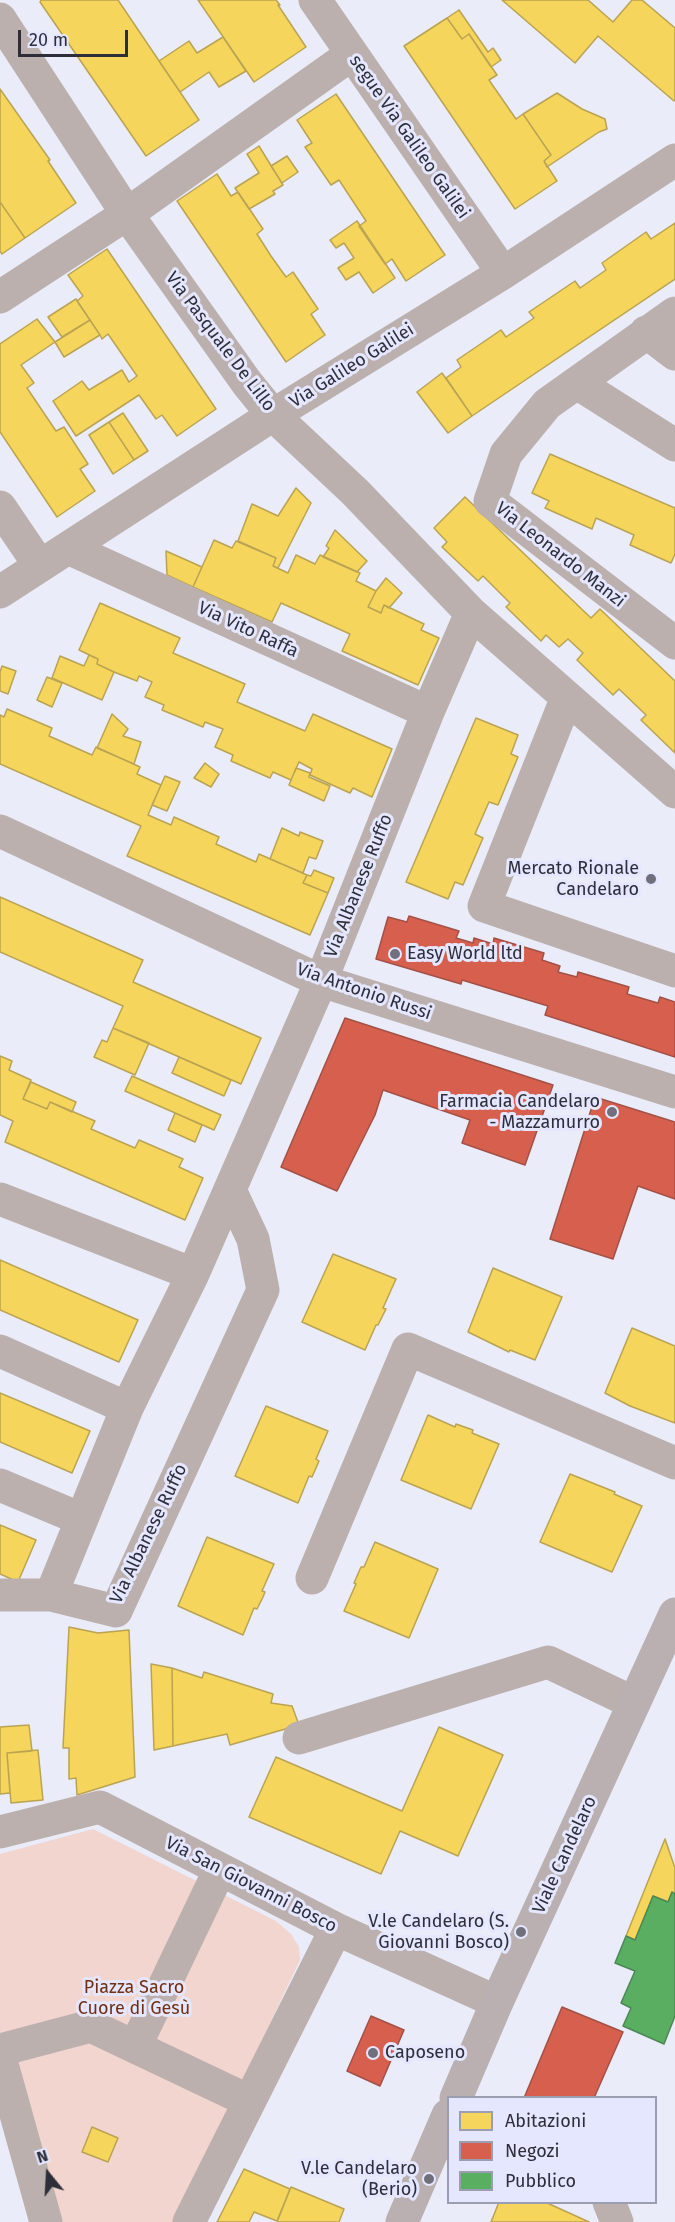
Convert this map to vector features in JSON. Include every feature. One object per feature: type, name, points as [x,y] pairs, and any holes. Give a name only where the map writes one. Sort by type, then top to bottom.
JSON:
[{"type":"main road","name":"Viale Candelaro","points":[[458,2096],[497,2002],[675,1614]]},
{"type":"main road","name":"Viale Candelaro","points":[[402,2222],[447,2121]]},
{"type":"street","name":"segue Via Galileo Galilei","points":[[315,0],[503,273]]},
{"type":"street","name":"Via Pasquale De Lillo","points":[[0,19],[127,214],[247,383],[273,415],[356,492],[471,613],[675,792]]},
{"type":"street","points":[[0,297],[127,214],[352,54]]},
{"type":"street","name":"Via Galileo Galilei","points":[[0,592],[273,415],[503,273],[675,160]]},
{"type":"street","name":"Via Leonardo Manzi","points":[[675,312],[547,404],[506,454],[490,501],[675,643]]},
{"type":"street","points":[[646,332],[675,354]]},
{"type":"street","points":[[577,383],[675,445]]},
{"type":"street","points":[[0,507],[40,566]]},
{"type":"street","name":"Via Vito Raffa","points":[[68,548],[428,712]]},
{"type":"street","name":"Via Albanese Ruffo","points":[[230,1190],[253,1239],[263,1290],[116,1611],[51,1595],[127,1408],[193,1274],[321,981],[428,712],[471,613]]},
{"type":"street","points":[[567,697],[484,906],[675,971]]},
{"type":"street","name":"Via Antonio Russi","points":[[0,831],[321,981],[675,1092]]},
{"type":"street","points":[[0,1199],[193,1274]]},
{"type":"street","points":[[312,1578],[408,1348],[675,1463]]},
{"type":"street","points":[[0,1351],[127,1408]]},
{"type":"street","points":[[0,1485],[81,1519]]},
{"type":"street","points":[[0,1595],[51,1595]]},
{"type":"street","points":[[300,1738],[548,1662],[634,1703]]},
{"type":"street","name":"Via San Giovanni Bosco","points":[[0,1832],[100,1807],[336,1929],[497,2002]]},
{"type":"street","points":[[135,2047],[220,1869]]},
{"type":"street","points":[[189,2222],[336,1929]]},
{"type":"street","points":[[0,2050],[91,2026],[249,2101]]},
{"type":"street","points":[[0,2057],[46,2222]]},
{"type":"street","points":[[610,2204],[617,2222]]},
{"type":"green space","name":"Piazza Sacro Cuore di Gesù","points":[[93,1829],[276,1921],[291,1934],[299,1947],[300,1960],[176,2222],[32,2222],[0,2106],[0,1854]]},
{"type":"building: Abitazioni","points":[[41,0],[118,0],[199,120],[146,156],[40,2]]},
{"type":"building: Abitazioni","points":[[198,0],[276,0],[306,47],[254,82]]},
{"type":"building: Abitazioni","points":[[502,0],[588,0],[613,22],[632,0],[642,0],[675,28],[675,100],[598,36],[575,63]]},
{"type":"building: Abitazioni","points":[[459,10],[488,52],[493,48],[501,60],[491,67],[469,34],[462,39],[447,18]]},
{"type":"building: Abitazioni","points":[[447,18],[462,39],[469,34],[497,75],[489,80],[516,119],[523,114],[551,155],[544,161],[557,181],[515,209],[404,46]]},
{"type":"building: Abitazioni","points":[[223,37],[246,71],[219,87],[209,72],[180,92],[159,61],[189,41],[197,53]]},
{"type":"building: Abitazioni","points":[[0,89],[50,160],[48,161],[76,203],[25,238],[0,202]]},
{"type":"building: Abitazioni","points":[[557,93],[582,109],[605,119],[607,129],[547,167],[544,161],[551,155],[523,114]]},
{"type":"building: Abitazioni","points":[[336,94],[445,255],[406,281],[392,259],[385,264],[359,226],[366,221],[339,180],[331,185],[305,147],[312,143],[297,120]]},
{"type":"building: Abitazioni","points":[[259,146],[283,185],[273,191],[275,194],[249,209],[235,188],[259,173],[247,154]]},
{"type":"building: Abitazioni","points":[[287,156],[298,172],[282,183],[271,166]]},
{"type":"building: Abitazioni","points":[[217,174],[231,196],[238,192],[263,229],[257,234],[286,277],[293,272],[318,309],[311,314],[325,335],[286,362],[177,201]]},
{"type":"building: Abitazioni","points":[[0,202],[25,238],[2,254],[0,251]]},
{"type":"building: Abitazioni","points":[[357,221],[395,278],[373,293],[359,272],[346,280],[338,268],[354,258],[344,243],[336,248],[330,240]]},
{"type":"building: Abitazioni","points":[[675,223],[675,279],[472,416],[446,378],[461,367],[457,360],[501,330],[506,337],[534,318],[529,312],[575,281],[580,288],[606,270],[602,263],[646,232],[651,239]]},
{"type":"building: Abitazioni","points":[[107,249],[216,409],[177,436],[162,415],[156,419],[139,395],[76,436],[53,401],[82,381],[89,390],[122,370],[129,382],[137,376],[108,334],[102,339],[77,301],[83,296],[68,275]]},
{"type":"building: Abitazioni","points":[[76,299],[90,320],[62,337],[48,317]]},
{"type":"building: Abitazioni","points":[[37,319],[55,342],[21,365],[34,383],[27,388],[56,431],[64,427],[88,464],[80,469],[95,491],[57,517],[0,432],[0,344]]},
{"type":"building: Abitazioni","points":[[90,320],[100,335],[64,357],[55,342]]},
{"type":"building: Abitazioni","points":[[442,373],[472,416],[448,433],[417,392]]},
{"type":"building: Abitazioni","points":[[123,413],[148,451],[134,460],[109,422]]},
{"type":"building: Abitazioni","points":[[109,422],[134,460],[113,474],[89,435]]},
{"type":"building: Abitazioni","points":[[550,454],[675,508],[675,554],[671,563],[630,545],[634,535],[596,518],[592,529],[545,508],[549,501],[532,493]]},
{"type":"building: Abitazioni","points":[[296,488],[311,503],[278,568],[273,566],[276,558],[238,541],[252,504],[278,516]]},
{"type":"building: Abitazioni","points":[[465,497],[591,618],[600,609],[675,681],[675,753],[641,720],[646,715],[619,689],[613,695],[577,660],[583,653],[568,639],[559,647],[546,635],[541,641],[506,607],[510,603],[483,576],[478,581],[442,547],[447,542],[434,528]]},
{"type":"building: Abitazioni","points":[[335,530],[367,561],[357,572],[323,557],[329,548],[326,546]]},
{"type":"building: Abitazioni","points":[[214,540],[232,548],[236,541],[276,558],[273,566],[288,573],[296,555],[315,564],[320,555],[360,573],[356,581],[376,591],[368,607],[381,613],[384,605],[424,624],[421,630],[439,638],[418,685],[342,651],[350,634],[281,603],[272,622],[193,587]]},
{"type":"building: Abitazioni","points":[[166,551],[202,567],[193,587],[167,575]]},
{"type":"building: Abitazioni","points":[[386,578],[402,593],[389,608],[384,605],[381,613],[368,607]]},
{"type":"building: Abitazioni","points":[[100,603],[180,638],[173,653],[245,684],[237,702],[305,731],[313,714],[392,749],[372,797],[353,788],[350,793],[310,775],[312,769],[299,762],[291,780],[273,772],[270,778],[231,761],[233,755],[215,747],[223,729],[205,722],[203,727],[162,710],[164,705],[145,697],[152,682],[139,676],[137,681],[114,672],[97,664],[98,659],[79,650]]},
{"type":"building: Abitazioni","points":[[89,655],[98,659],[97,664],[114,672],[102,700],[52,678],[60,656],[84,666]]},
{"type":"building: Abitazioni","points":[[2,666],[16,671],[8,694],[0,691]]},
{"type":"building: Abitazioni","points":[[47,677],[62,683],[52,707],[37,700]]},
{"type":"building: Abitazioni","points":[[7,709],[52,728],[49,736],[92,755],[96,747],[140,767],[137,774],[161,785],[148,815],[171,825],[174,817],[219,837],[216,844],[256,862],[259,854],[307,875],[303,883],[328,893],[310,935],[127,856],[141,826],[0,764],[0,715],[4,717]]},
{"type":"building: Abitazioni","points":[[112,714],[128,729],[123,736],[141,742],[134,764],[97,748]]},
{"type":"building: Abitazioni","points":[[476,718],[518,735],[511,754],[518,757],[498,805],[489,802],[475,834],[483,838],[463,885],[455,882],[448,899],[406,882]]},
{"type":"building: Abitazioni","points":[[205,763],[219,774],[211,787],[194,778]]},
{"type":"building: Abitazioni","points":[[296,768],[310,773],[309,777],[330,786],[324,801],[289,785]]},
{"type":"building: Abitazioni","points":[[165,776],[180,782],[167,811],[152,805]]},
{"type":"building: Abitazioni","points":[[282,828],[299,836],[300,832],[323,841],[316,859],[309,857],[303,873],[270,859]]},
{"type":"building: Abitazioni","points":[[314,870],[334,878],[328,893],[303,883],[307,875],[311,876]]},
{"type":"building: Abitazioni","points":[[0,897],[143,960],[133,982],[261,1038],[241,1084],[113,1028],[123,1006],[0,952]]},
{"type":"building: Abitazioni","points":[[113,1028],[149,1043],[135,1075],[94,1057],[102,1040],[107,1042]]},
{"type":"building: Abitazioni","points":[[0,1056],[12,1061],[9,1070],[31,1080],[23,1099],[47,1109],[50,1102],[95,1121],[91,1129],[135,1148],[139,1140],[183,1159],[179,1167],[203,1178],[185,1220],[5,1142],[13,1121],[0,1115]]},
{"type":"building: Abitazioni","points":[[179,1057],[231,1080],[224,1096],[172,1073]]},
{"type":"building: Abitazioni","points":[[132,1076],[221,1115],[214,1130],[125,1091]]},
{"type":"building: Abitazioni","points":[[31,1082],[76,1102],[72,1112],[50,1102],[47,1109],[23,1099]]},
{"type":"building: Abitazioni","points":[[175,1113],[202,1125],[195,1142],[168,1130]]},
{"type":"building: Abitazioni","points":[[333,1254],[396,1279],[383,1308],[386,1309],[365,1350],[302,1322]]},
{"type":"building: Abitazioni","points":[[0,1260],[138,1320],[119,1362],[0,1310]]},
{"type":"building: Abitazioni","points":[[493,1268],[562,1297],[535,1360],[510,1350],[509,1352],[468,1332]]},
{"type":"building: Abitazioni","points":[[632,1328],[675,1346],[675,1423],[630,1406],[605,1393]]},
{"type":"building: Abitazioni","points":[[0,1393],[90,1431],[72,1473],[0,1442]]},
{"type":"building: Abitazioni","points":[[266,1406],[328,1431],[316,1459],[319,1461],[312,1477],[309,1476],[298,1503],[235,1476]]},
{"type":"building: Abitazioni","points":[[428,1415],[455,1427],[456,1424],[473,1430],[472,1433],[499,1444],[471,1509],[401,1480]]},
{"type":"building: Abitazioni","points":[[570,1474],[615,1492],[614,1494],[642,1506],[612,1572],[540,1542]]},
{"type":"building: Abitazioni","points":[[0,1525],[36,1540],[18,1582],[0,1574]]},
{"type":"building: Abitazioni","points":[[207,1537],[274,1564],[262,1591],[265,1592],[263,1597],[257,1609],[254,1608],[243,1635],[178,1606]]},
{"type":"building: Abitazioni","points":[[375,1542],[438,1569],[409,1638],[344,1611],[361,1567],[364,1567]]},
{"type":"building: Abitazioni","points":[[69,1627],[98,1633],[129,1630],[135,1777],[77,1795],[76,1778],[69,1779],[69,1748],[63,1748]]},
{"type":"building: Abitazioni","points":[[151,1664],[172,1668],[173,1746],[154,1750]]},
{"type":"building: Abitazioni","points":[[172,1668],[202,1678],[204,1672],[273,1694],[271,1703],[292,1706],[299,1725],[230,1745],[227,1734],[173,1746]]},
{"type":"building: Abitazioni","points":[[29,1725],[32,1751],[7,1753],[10,1793],[0,1794],[0,1727]]},
{"type":"building: Abitazioni","points":[[439,1727],[503,1755],[458,1856],[400,1831],[381,1874],[249,1817],[276,1757],[402,1811]]},
{"type":"building: Abitazioni","points":[[38,1750],[43,1800],[11,1803],[7,1753]]},
{"type":"building: Abitazioni","points":[[665,1839],[675,1868],[675,1894],[672,1892],[668,1902],[653,1896],[635,1940],[626,1936]]},
{"type":"building: Abitazioni","points":[[92,2127],[118,2138],[108,2162],[82,2152]]},
{"type":"building: Abitazioni","points":[[244,2169],[290,2189],[277,2221],[254,2212],[249,2222],[217,2222]]},
{"type":"building: Abitazioni","points":[[291,2187],[344,2209],[339,2222],[277,2222]]},
{"type":"building: Abitazioni","points":[[498,2204],[549,2204],[589,2222],[491,2222]]},
{"type":"building: Negozi","points":[[409,916],[459,931],[456,938],[473,943],[474,938],[493,944],[494,938],[544,953],[542,960],[560,966],[558,972],[577,977],[578,972],[629,987],[627,994],[658,1003],[660,997],[675,1002],[675,1057],[545,1015],[548,1006],[462,980],[461,984],[376,959],[388,917],[407,922]]},
{"type":"building: Negozi","points":[[345,1018],[553,1085],[525,1165],[462,1143],[470,1120],[383,1090],[375,1115],[337,1191],[281,1167]]},
{"type":"building: Negozi","points":[[595,1097],[675,1122],[675,1199],[638,1186],[613,1259],[550,1239]]},
{"type":"building: Negozi","points":[[562,2007],[623,2032],[595,2096],[525,2096]]},
{"type":"building: Negozi","points":[[371,2016],[404,2030],[380,2086],[347,2071]]},
{"type":"building: Pubblico","points":[[672,1892],[675,1894],[675,2016],[664,2044],[623,2026],[631,2008],[621,2003],[635,1971],[615,1963],[626,1936],[635,1940],[653,1896],[668,1902]]},
{"type":"place","name":"Mercato Rionale Candelaro","points":[[651,879]]},
{"type":"place","name":"Easy World ltd","points":[[395,954]]},
{"type":"place","name":"Farmacia Candelaro - Mazzamurro","points":[[612,1112]]},
{"type":"place","name":"V.le Candelaro (S. Giovanni Bosco)","points":[[521,1932]]},
{"type":"place","name":"Caposeno","points":[[373,2053]]},
{"type":"place","name":"V.le Candelaro (Berio)","points":[[429,2179]]}]
